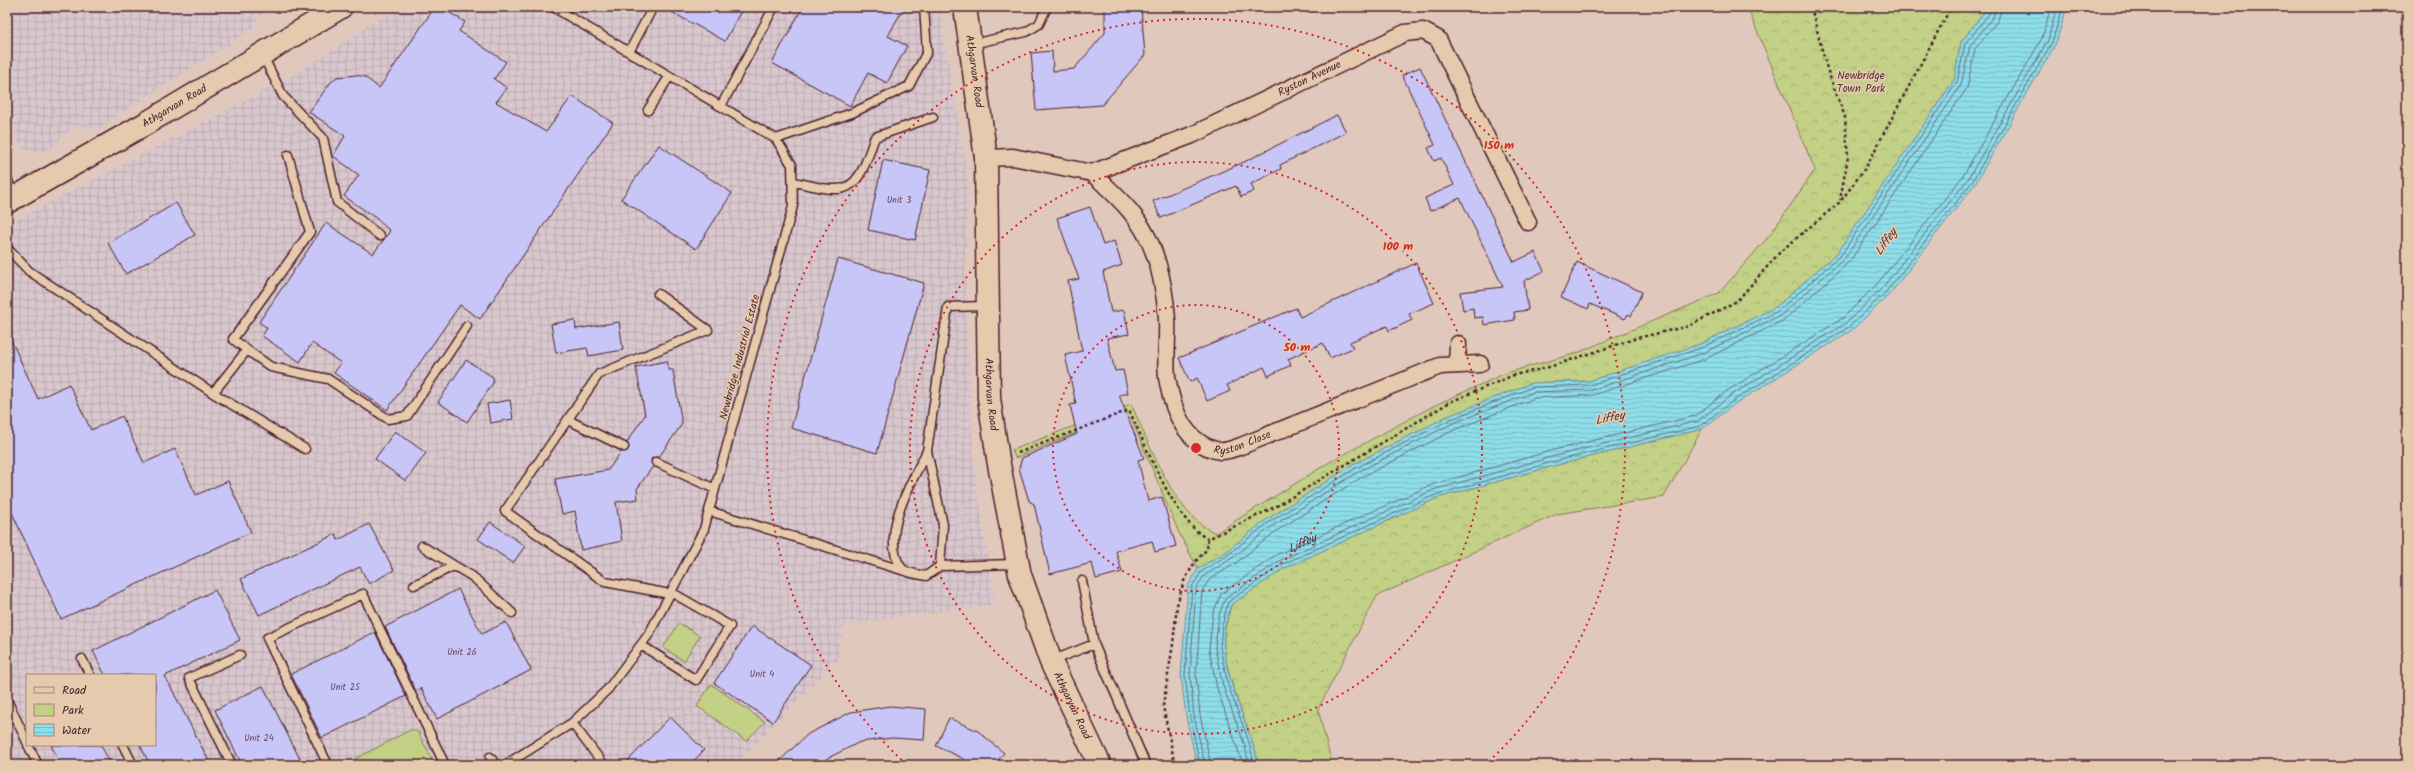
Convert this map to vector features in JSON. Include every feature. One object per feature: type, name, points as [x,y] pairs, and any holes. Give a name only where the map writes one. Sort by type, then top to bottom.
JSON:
[{"type":"main road","name":"Athgarvan Road","points":[[10,193],[262,55],[321,16],[341,7]]},
{"type":"main road","name":"Athgarvan Road","points":[[965,7],[986,158],[986,306],[989,398],[998,459],[1018,564],[1051,662],[1100,765]]},
{"type":"street","name":"Ryston Avenue","points":[[1092,173],[1192,135],[1405,33],[1423,31],[1438,39],[1528,222]]},
{"type":"street","points":[[986,158],[1013,157],[1092,173]]},
{"type":"street","name":"Ryston Close","points":[[1092,173],[1136,217],[1151,245],[1161,278],[1167,320],[1167,377],[1175,410],[1184,430],[1200,442],[1221,451],[1241,446],[1440,366],[1480,364]]},
{"type":"street","points":[[1457,365],[1458,344]]},
{"type":"lane","name":"Newbridge Industrial Estate","points":[[505,765],[572,723],[608,689],[641,644],[704,529],[793,206],[792,165],[776,139],[553,7]]},
{"type":"lane","points":[[629,52],[653,7]]},
{"type":"lane","points":[[721,106],[774,7]]},
{"type":"lane","points":[[776,139],[852,113],[909,86],[927,52],[924,7]]},
{"type":"lane","points":[[970,44],[997,40],[1026,32],[1039,24],[1046,7]]},
{"type":"lane","points":[[262,55],[283,96],[322,138],[337,202],[380,236]]},
{"type":"lane","points":[[648,110],[669,76]]},
{"type":"lane","points":[[792,182],[838,189],[850,186],[863,170],[875,136],[933,117]]},
{"type":"lane","points":[[288,155],[310,232],[233,339],[271,367],[328,380],[388,419],[407,416],[467,326]]},
{"type":"lane","points":[[7,248],[29,270],[213,393],[305,449]]},
{"type":"lane","points":[[641,644],[696,680],[730,626],[670,593],[605,582],[505,511],[599,374],[708,330],[658,294]]},
{"type":"lane","points":[[910,573],[901,567],[896,551],[894,530],[900,504],[927,451],[948,307],[986,306]]},
{"type":"lane","points":[[213,393],[247,350]]},
{"type":"lane","points":[[568,420],[624,447]]},
{"type":"lane","points":[[927,451],[943,525],[940,566]]},
{"type":"lane","points":[[656,462],[715,489]]},
{"type":"lane","points":[[709,511],[910,573],[926,576],[940,566],[1018,564]]},
{"type":"lane","points":[[422,546],[473,577],[512,613]]},
{"type":"lane","points":[[414,585],[454,566]]},
{"type":"lane","points":[[1082,581],[1094,644],[1146,765]]},
{"type":"lane","points":[[328,765],[267,638],[363,594],[445,765]]},
{"type":"lane","points":[[1051,662],[1094,644]]},
{"type":"lane","points":[[232,765],[189,678],[240,655]]},
{"type":"lane","points":[[82,659],[90,674]]},
{"type":"lane","points":[[7,700],[26,740]]},
{"type":"lane","points":[[572,723],[604,765]]},
{"type":"lane","points":[[29,746],[38,765]]},
{"type":"lane","points":[[124,746],[133,765]]},
{"type":"lane","points":[[490,757],[496,765]]},
{"type":"path","points":[[1811,7],[1827,69],[1845,117],[1848,156],[1840,202]]},
{"type":"path","points":[[1208,539],[1275,507],[1450,402],[1514,375],[1546,368],[1636,338],[1689,326],[1737,302],[1781,251],[1840,202],[1866,167],[1951,7]]},
{"type":"path","points":[[998,459],[1129,410],[1174,503],[1200,534],[1208,539]]},
{"type":"path","points":[[1176,765],[1163,706],[1165,685],[1174,644],[1177,605],[1184,581],[1195,562],[1207,549],[1208,539]]},
{"type":"shaded area","points":[[7,7],[266,7],[251,30],[115,117],[99,130],[77,126],[61,137],[57,145],[40,153],[22,148],[7,117]]},
{"type":"shaded area","points":[[397,7],[939,7],[969,187],[965,276],[973,457],[995,604],[844,625],[837,660],[735,765],[7,765],[7,225],[296,74]]},
{"type":"green space","name":"Newbridge Town Park","points":[[1747,7],[1988,7],[1961,42],[1954,80],[1839,251],[1776,307],[1700,344],[1589,381],[1532,383],[1448,416],[1354,464],[1266,520],[1227,551],[1198,569],[1179,533],[1131,418],[1115,417],[1015,458],[1012,450],[1131,404],[1164,477],[1175,495],[1201,524],[1216,533],[1328,463],[1433,406],[1506,373],[1577,353],[1719,293],[1769,236],[1815,170]]},
{"type":"green space","points":[[1702,429],[1664,497],[1557,514],[1377,596],[1318,709],[1332,765],[1259,765],[1230,678],[1224,648],[1224,637],[1231,605],[1283,569],[1437,498],[1557,465]]},
{"type":"green space","points":[[679,623],[700,636],[684,661],[663,648]]},
{"type":"green space","points":[[711,684],[765,722],[746,741],[697,706]]},
{"type":"green space","points":[[410,730],[415,730],[418,732],[435,765],[344,765]]},
{"type":"water","name":"Liffey","points":[[1988,7],[2067,7],[2056,43],[1975,184],[1889,295],[1852,330],[1735,404],[1702,429],[1557,465],[1437,498],[1283,569],[1231,605],[1224,632],[1226,663],[1234,692],[1259,765],[1197,765],[1186,717],[1181,675],[1188,586],[1198,569],[1227,551],[1266,520],[1354,464],[1448,416],[1532,383],[1589,381],[1700,344],[1776,307],[1837,253],[1954,80],[1961,42]]},
{"type":"building","points":[[435,7],[440,7],[465,22],[459,31],[506,62],[494,79],[507,88],[496,102],[546,132],[572,96],[613,123],[480,319],[460,305],[387,410],[334,373],[341,363],[312,343],[300,362],[262,336],[267,328],[259,322],[326,223],[373,254],[390,231],[377,219],[344,196],[359,175],[333,156],[345,136],[309,112],[331,82],[337,77],[356,75],[365,77],[379,88]]},
{"type":"building","points":[[662,7],[743,7],[725,41]]},
{"type":"building","points":[[803,7],[904,7],[888,36],[907,46],[887,83],[868,73],[850,106],[772,63]]},
{"type":"building","points":[[1105,7],[1141,7],[1145,55],[1102,105],[1036,110],[1031,53],[1052,51],[1053,71],[1074,69],[1105,33]]},
{"type":"building","points":[[1420,67],[1514,262],[1535,252],[1544,271],[1524,281],[1528,310],[1514,312],[1515,320],[1484,325],[1483,317],[1474,318],[1473,308],[1463,310],[1460,292],[1503,287],[1460,198],[1430,211],[1425,198],[1454,185],[1441,158],[1434,161],[1428,148],[1435,145],[1402,75]]},
{"type":"building","points":[[1337,115],[1346,132],[1280,165],[1281,169],[1251,184],[1254,191],[1241,197],[1236,186],[1161,218],[1153,201],[1242,163]]},
{"type":"building","points":[[659,145],[732,193],[696,249],[621,199]]},
{"type":"building","points":[[883,160],[930,170],[915,240],[868,230]]},
{"type":"building","points":[[176,203],[195,235],[126,274],[108,243]]},
{"type":"building","points":[[1090,207],[1103,245],[1114,241],[1122,265],[1103,272],[1111,312],[1124,310],[1129,334],[1107,338],[1115,371],[1123,370],[1128,393],[1119,395],[1144,458],[1138,460],[1148,501],[1162,497],[1176,546],[1155,552],[1152,541],[1116,551],[1122,572],[1096,579],[1092,563],[1050,574],[1034,504],[1029,501],[1019,468],[1022,458],[1077,434],[1070,405],[1076,404],[1065,355],[1082,351],[1068,281],[1079,279],[1057,218]]},
{"type":"building","points":[[838,259],[924,283],[877,453],[791,428]]},
{"type":"building","points":[[1577,262],[1642,292],[1631,316],[1628,314],[1625,319],[1590,304],[1588,309],[1561,297]]},
{"type":"building","points":[[1416,263],[1434,303],[1409,314],[1412,320],[1389,331],[1387,326],[1350,342],[1353,348],[1330,358],[1323,343],[1288,359],[1291,365],[1268,376],[1264,367],[1227,385],[1230,391],[1207,401],[1197,378],[1190,382],[1179,358],[1296,308],[1300,317]]},
{"type":"building","points":[[575,320],[576,329],[619,322],[623,350],[589,356],[587,348],[556,353],[551,324]]},
{"type":"building","points":[[7,331],[38,399],[69,384],[91,430],[122,416],[144,463],[175,449],[196,495],[228,481],[251,532],[61,619],[7,502]]},
{"type":"building","points":[[466,360],[493,377],[493,383],[467,422],[438,402]]},
{"type":"building","points":[[667,361],[669,370],[673,370],[682,424],[659,457],[651,459],[653,466],[637,489],[638,499],[616,502],[622,541],[581,550],[575,511],[562,514],[555,479],[608,470],[621,452],[627,451],[629,447],[627,442],[645,415],[636,367]]},
{"type":"building","points":[[510,400],[513,419],[490,423],[487,404]]},
{"type":"building","points":[[395,431],[426,453],[406,481],[375,459]]},
{"type":"building","points":[[490,522],[525,546],[513,563],[478,539]]},
{"type":"building","points":[[369,524],[394,570],[369,584],[360,567],[259,615],[241,579],[336,534],[338,540]]},
{"type":"building","points":[[458,589],[482,634],[506,622],[531,670],[437,719],[421,688],[416,691],[385,627]]},
{"type":"building","points":[[215,590],[240,640],[165,676],[211,765],[150,765],[140,746],[156,746],[156,674],[104,674],[93,651]]},
{"type":"building","points":[[752,626],[811,665],[773,722],[714,683]]},
{"type":"building","points":[[375,632],[406,696],[322,738],[291,674]]},
{"type":"building","points":[[263,686],[303,765],[242,765],[215,710]]},
{"type":"building","points":[[890,706],[926,709],[924,740],[892,738],[860,742],[826,759],[820,765],[775,765],[808,734],[851,712]]},
{"type":"building","points":[[670,717],[704,750],[690,765],[624,765]]},
{"type":"building","points":[[949,718],[978,731],[1004,753],[994,765],[970,765],[962,758],[936,746]]},
{"type":"building","points":[[52,746],[102,746],[111,765],[61,765]]}]
